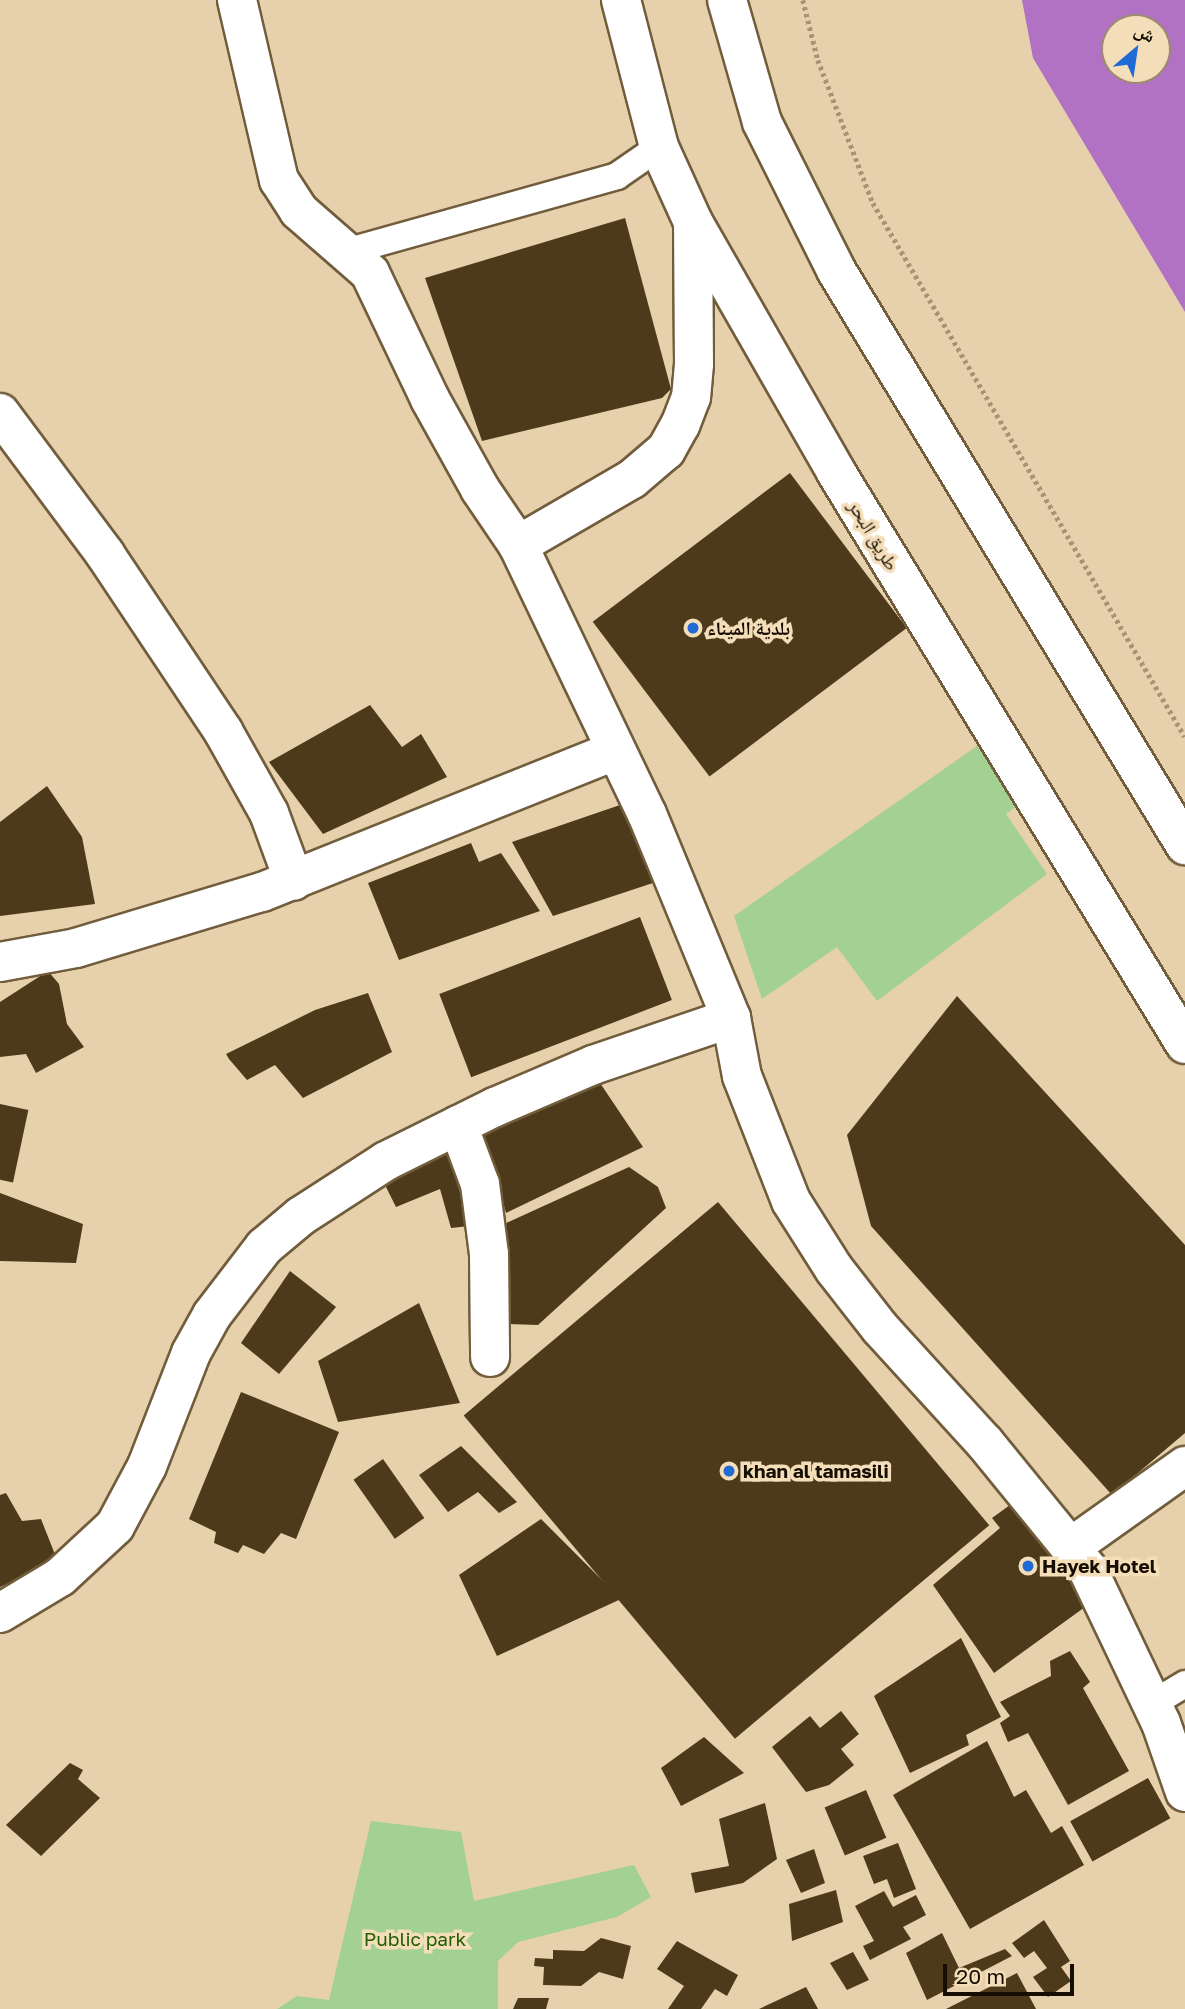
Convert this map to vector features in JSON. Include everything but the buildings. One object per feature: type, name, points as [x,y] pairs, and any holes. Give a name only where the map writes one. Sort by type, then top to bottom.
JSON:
[{"type":"main road","points":[[237,0],[279,180],[299,211],[349,251],[370,273],[430,399],[480,489],[518,545],[569,645],[614,751],[647,814],[732,1018],[742,1076],[764,1138],[792,1201],[834,1269],[1071,1547],[1110,1612],[1152,1704],[1185,1792]]},
{"type":"main road","name":"طريق البحر","points":[[621,0],[659,147],[693,222],[836,472],[1185,1044]]},
{"type":"main road","points":[[727,0],[762,122],[836,270],[1185,845]]},
{"type":"main road","points":[[518,545],[632,479],[666,450],[680,425],[691,397],[694,364],[693,222]]},
{"type":"main road","points":[[0,413],[97,543],[216,719],[269,813],[294,881]]},
{"type":"main road","points":[[0,962],[110,938],[294,881],[614,751]]},
{"type":"main road","points":[[0,1614],[60,1577],[115,1526],[147,1466],[191,1353],[212,1315],[264,1247],[335,1191],[458,1125],[593,1065],[732,1018]]},
{"type":"main road","points":[[458,1125],[480,1184],[493,1318],[490,1357]]},
{"type":"main road","points":[[1071,1547],[1185,1466]]},
{"type":"lane","points":[[349,251],[617,176],[659,147]]},
{"type":"lane","points":[[1152,1704],[1185,1684]]},
{"type":"path","points":[[803,0],[818,60],[873,203],[1185,737]]},
{"type":"green space","points":[[977,746],[1018,805],[1006,814],[1047,874],[877,1001],[837,947],[762,999],[734,916]]},
{"type":"green space","name":"Public park","points":[[371,1821],[461,1832],[474,1901],[634,1865],[651,1897],[617,1917],[518,1942],[498,1961],[498,2009],[277,2009],[297,1996],[329,2000]]},
{"type":"shaded area","points":[[1022,0],[1185,0],[1185,312],[1033,58]]},
{"type":"place","name":"بلدية الميناء","points":[[693,628]]},
{"type":"place","name":"khan al tamasili","points":[[729,1471]]},
{"type":"place","name":"Hayek Hotel","points":[[1028,1566]]}]
